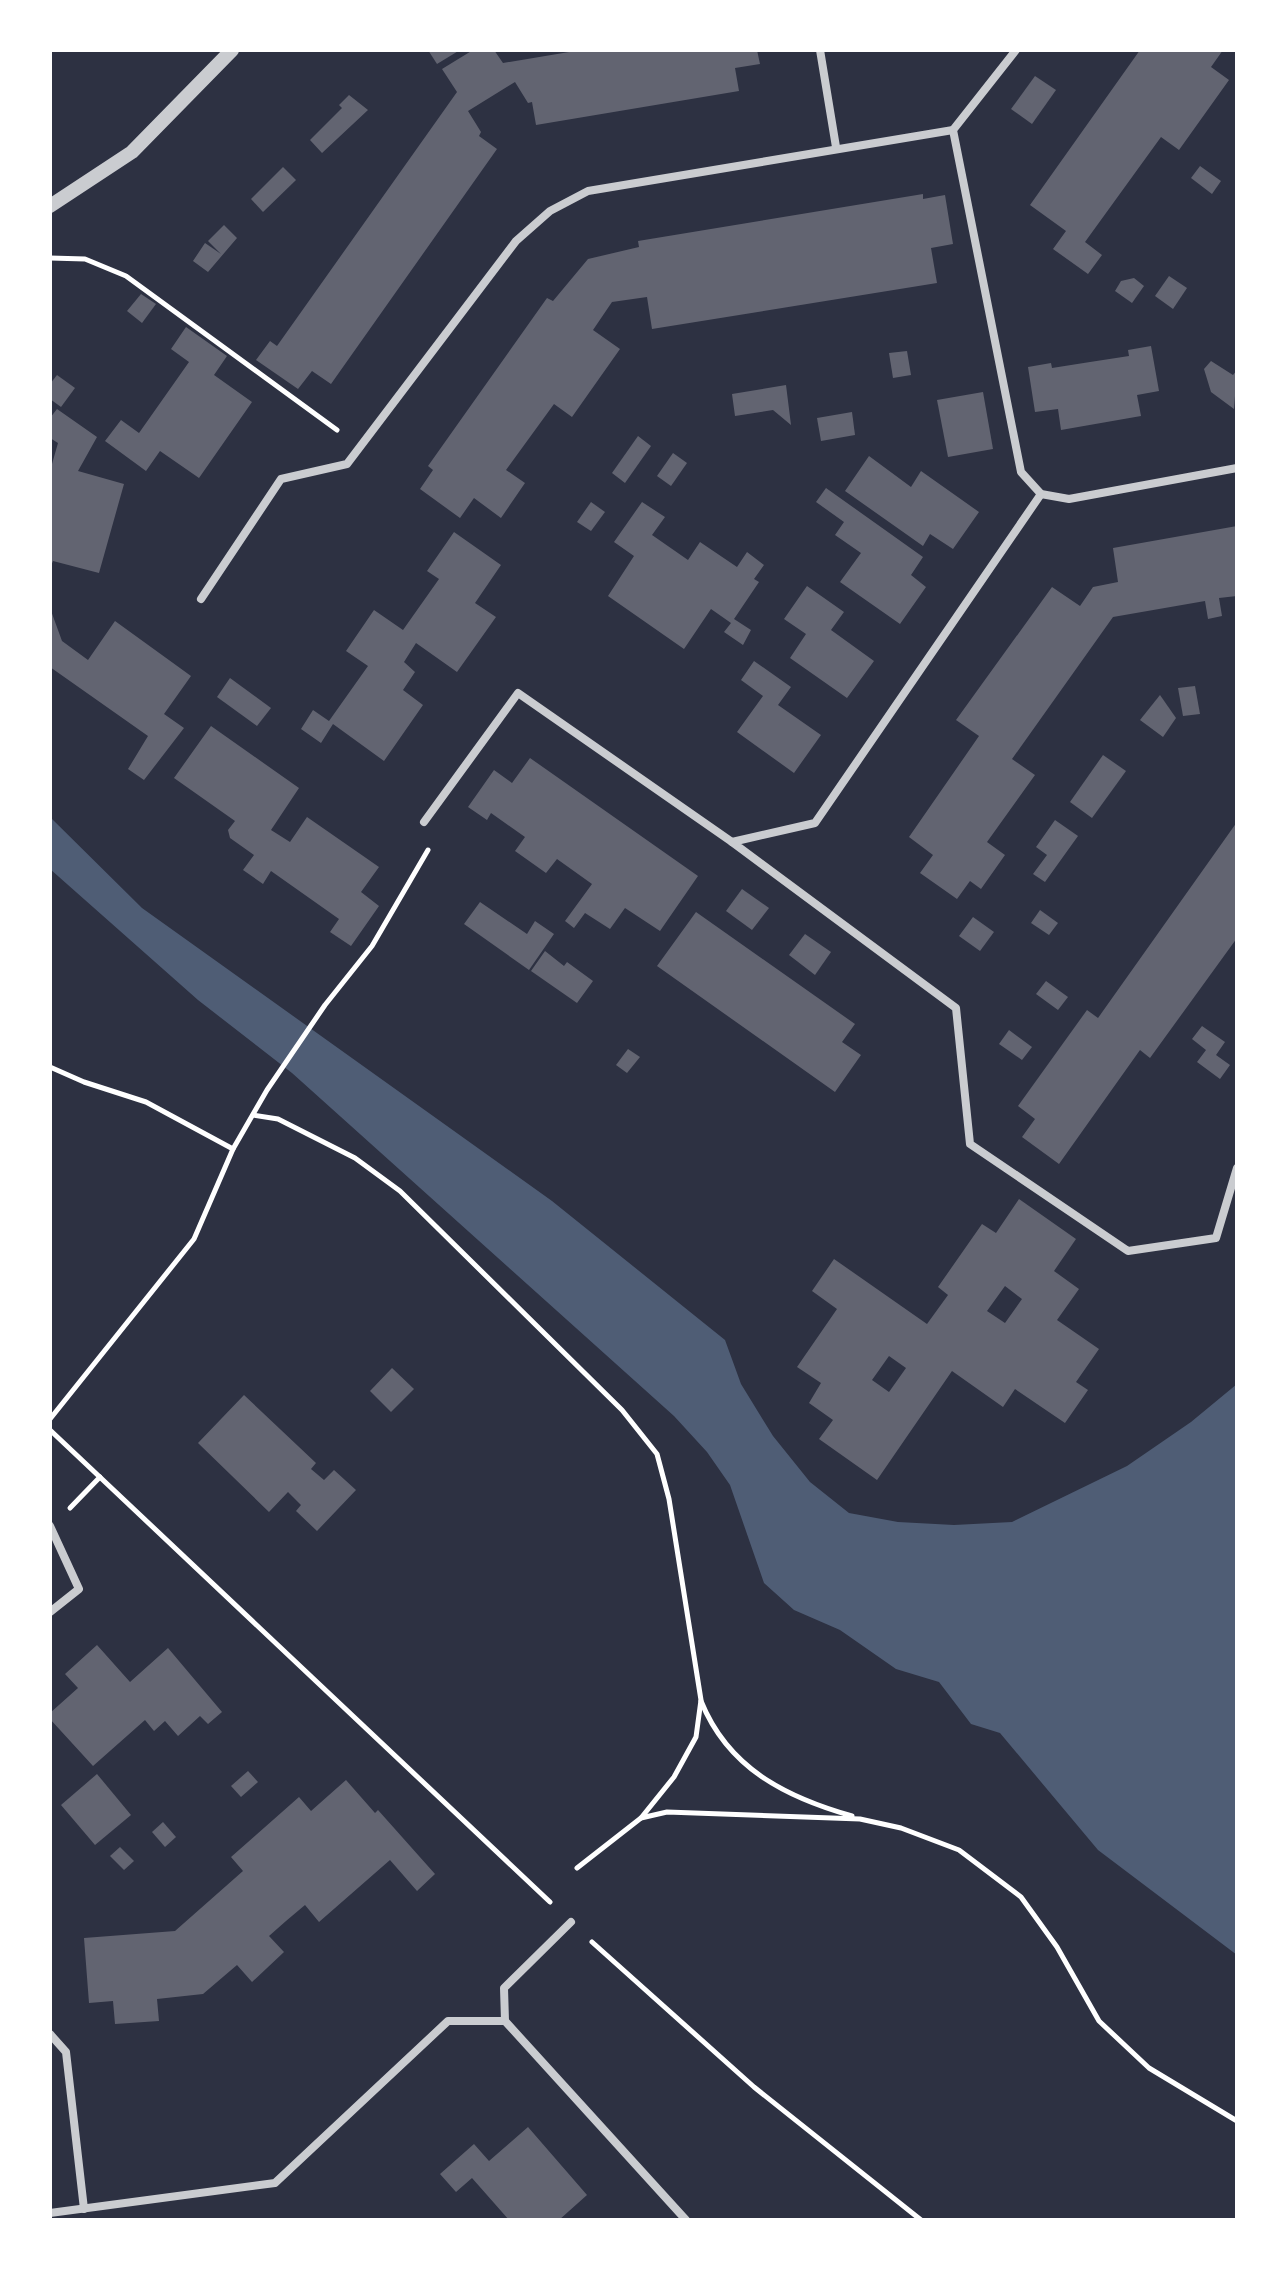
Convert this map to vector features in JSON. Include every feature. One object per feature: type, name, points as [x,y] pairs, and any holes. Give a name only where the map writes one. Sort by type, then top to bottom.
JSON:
[{"type":"street","points":[[50,206],[132,152],[232,50]]},
{"type":"street","points":[[820,50],[836,147]]},
{"type":"street","points":[[201,599],[281,479],[347,464],[516,241],[550,211],[588,191],[836,147],[953,130],[1016,50]]},
{"type":"street","points":[[953,130],[1021,472],[1041,494],[1069,499],[1237,468]]},
{"type":"street","points":[[732,842],[815,823],[1041,494]]},
{"type":"street","points":[[424,822],[518,693],[732,842],[956,1008],[970,1144],[1128,1251],[1216,1238],[1237,1168]]},
{"type":"street","points":[[50,1612],[79,1589],[51,1526]]},
{"type":"street","points":[[571,1922],[504,1988],[505,2021],[686,2220]]},
{"type":"street","points":[[50,2213],[275,2183],[448,2021],[505,2021]]},
{"type":"street","points":[[50,2034],[66,2052],[84,2209]]},
{"type":"path","points":[[50,258],[85,259],[126,276],[360,447]]},
{"type":"path","points":[[50,1419],[194,1239],[233,1149],[267,1090],[325,1005],[372,946],[429,852],[424,822]]},
{"type":"path","points":[[50,1067],[84,1082],[146,1102],[233,1149]]},
{"type":"path","points":[[253,1115],[278,1119],[355,1158],[400,1191],[622,1410],[657,1454],[669,1499],[701,1700],[714,1733],[761,1779],[820,1807],[901,1828],[959,1850],[1021,1897],[1057,1947],[1099,2021],[1149,2068],[1237,2121]]},
{"type":"path","points":[[50,1430],[571,1922],[754,2087],[921,2220]]},
{"type":"path","points":[[51,1526],[100,1477]]},
{"type":"path","points":[[577,1868],[641,1818],[674,1777],[696,1737],[701,1700]]},
{"type":"path","points":[[641,1818],[667,1812],[860,1819]]},
{"type":"water","points":[[50,817],[142,908],[552,1201],[725,1340],[741,1384],[773,1436],[810,1482],[849,1513],[898,1522],[954,1525],[1012,1522],[1127,1466],[1191,1422],[1237,1384],[1237,1955],[1098,1850],[1000,1733],[971,1724],[939,1682],[896,1669],[840,1630],[794,1610],[764,1583],[730,1485],[707,1452],[674,1416],[292,1073],[198,1000],[50,869]]},
{"type":"building","points":[[428,50],[460,50],[437,64]]},
{"type":"building","points":[[473,50],[494,50],[503,63],[581,50],[757,50],[760,64],[735,68],[739,91],[536,125],[532,102],[528,103],[515,82],[468,111],[481,132],[479,136],[497,149],[331,384],[312,371],[298,389],[256,360],[270,341],[277,346],[457,92],[442,69]]},
{"type":"building","points":[[1140,50],[1223,50],[1211,67],[1229,80],[1179,150],[1161,137],[1085,242],[1102,255],[1088,274],[1053,249],[1066,231],[1030,205]]},
{"type":"building","points":[[1035,76],[1056,90],[1032,124],[1011,109]]},
{"type":"building","points":[[349,95],[368,110],[322,153],[310,140],[342,108],[339,105]]},
{"type":"building","points":[[1200,166],[1221,181],[1212,194],[1191,178]]},
{"type":"building","points":[[283,167],[296,180],[263,212],[251,199]]},
{"type":"building","points":[[923,194],[923,199],[945,195],[953,244],[931,248],[937,283],[652,329],[647,297],[612,302],[593,330],[620,349],[572,417],[554,404],[506,470],[525,483],[501,518],[474,498],[460,518],[420,489],[433,470],[428,466],[547,298],[553,301],[588,259],[639,247],[638,241]]},
{"type":"building","points":[[224,225],[237,238],[208,272],[193,261],[205,243],[221,254],[208,241]]},
{"type":"building","points":[[1169,276],[1187,288],[1173,309],[1155,296]]},
{"type":"building","points":[[1134,278],[1144,286],[1132,303],[1115,291],[1121,281]]},
{"type":"building","points":[[141,294],[156,304],[142,323],[127,311]]},
{"type":"building","points":[[186,327],[227,356],[214,375],[252,402],[199,478],[160,451],[146,471],[105,441],[121,420],[139,433],[189,362],[171,349]]},
{"type":"building","points":[[1151,346],[1159,391],[1137,395],[1141,416],[1061,430],[1058,409],[1035,412],[1028,367],[1051,363],[1052,368],[1129,356],[1128,350]]},
{"type":"building","points":[[907,351],[911,375],[893,378],[889,353]]},
{"type":"building","points":[[1211,361],[1233,375],[1237,370],[1234,409],[1211,392],[1204,369]]},
{"type":"building","points":[[57,375],[75,388],[61,407],[50,399],[50,384]]},
{"type":"building","points":[[786,385],[791,425],[773,410],[735,416],[732,394]]},
{"type":"building","points":[[983,392],[993,449],[948,457],[937,400]]},
{"type":"building","points":[[57,409],[97,437],[78,471],[124,484],[99,573],[53,561],[50,568],[50,471],[58,443],[50,438],[50,418]]},
{"type":"building","points":[[852,412],[855,435],[821,441],[817,418]]},
{"type":"building","points":[[638,436],[651,446],[625,483],[612,473]]},
{"type":"building","points":[[673,453],[687,463],[671,486],[657,476]]},
{"type":"building","points":[[869,456],[911,487],[921,471],[979,512],[953,549],[930,534],[923,546],[845,491]]},
{"type":"building","points":[[826,488],[923,557],[911,575],[926,587],[900,624],[840,582],[861,553],[835,535],[844,522],[816,502]]},
{"type":"building","points":[[591,502],[605,512],[591,531],[577,522]]},
{"type":"building","points":[[642,502],[665,517],[652,535],[688,560],[700,542],[737,567],[747,552],[764,565],[754,579],[759,582],[734,619],[751,630],[743,645],[724,632],[731,623],[711,609],[684,649],[608,596],[634,556],[614,542]]},
{"type":"building","points":[[1237,526],[1237,596],[1219,598],[1222,616],[1208,619],[1205,601],[1113,617],[1012,759],[1035,775],[987,842],[1005,855],[981,889],[970,881],[957,899],[920,873],[933,855],[909,837],[979,736],[956,720],[1052,587],[1080,606],[1093,587],[1118,582],[1113,548]]},
{"type":"building","points":[[454,532],[501,565],[475,603],[496,617],[457,672],[416,643],[404,662],[415,672],[403,690],[423,705],[384,761],[333,724],[321,743],[301,729],[313,710],[329,721],[368,666],[346,651],[374,610],[403,630],[439,579],[427,571]]},
{"type":"building","points":[[807,586],[844,612],[831,630],[874,661],[847,698],[790,658],[806,634],[784,619]]},
{"type":"building","points":[[50,608],[62,641],[88,660],[115,621],[191,676],[164,714],[184,728],[144,780],[128,769],[148,736],[50,667]]},
{"type":"building","points":[[754,661],[791,687],[778,705],[821,735],[794,773],[737,732],[763,696],[741,680]]},
{"type":"building","points":[[230,678],[271,708],[257,726],[217,697]]},
{"type":"building","points":[[1195,686],[1200,714],[1183,716],[1178,688]]},
{"type":"building","points":[[1160,695],[1176,718],[1163,737],[1140,720]]},
{"type":"building","points":[[211,726],[299,788],[271,830],[290,842],[307,817],[379,867],[361,892],[379,906],[351,946],[330,932],[339,919],[271,871],[263,884],[243,870],[254,855],[230,838],[228,830],[235,821],[174,778]]},
{"type":"building","points":[[1103,755],[1126,771],[1092,818],[1070,802]]},
{"type":"building","points":[[530,758],[698,876],[660,931],[625,908],[610,929],[585,913],[574,928],[565,921],[592,884],[557,859],[546,873],[515,851],[525,837],[491,813],[487,820],[468,807],[494,770],[512,783]]},
{"type":"building","points":[[1055,820],[1078,836],[1045,882],[1033,874],[1047,855],[1036,847]]},
{"type":"building","points":[[1237,822],[1237,938],[1150,1058],[1140,1050],[1059,1164],[1022,1137],[1035,1119],[1018,1106],[1087,1010],[1098,1018]]},
{"type":"building","points":[[742,889],[769,908],[752,930],[726,911]]},
{"type":"building","points":[[480,902],[527,934],[535,921],[554,934],[529,970],[464,924]]},
{"type":"building","points":[[1040,910],[1058,923],[1049,935],[1031,923]]},
{"type":"building","points":[[696,912],[855,1024],[842,1042],[861,1055],[835,1092],[657,966]]},
{"type":"building","points":[[973,917],[994,932],[980,951],[959,936]]},
{"type":"building","points":[[805,934],[831,952],[815,975],[789,955]]},
{"type":"building","points":[[545,951],[564,966],[567,962],[593,981],[577,1003],[531,971]]},
{"type":"building","points":[[1046,981],[1068,997],[1058,1010],[1036,994]]},
{"type":"building","points":[[1202,1026],[1225,1042],[1216,1055],[1230,1065],[1220,1079],[1197,1062],[1206,1050],[1192,1039]]},
{"type":"building","points":[[1009,1030],[1032,1047],[1022,1060],[999,1044]]},
{"type":"building","points":[[628,1049],[640,1057],[627,1073],[616,1065]]},
{"type":"building","points":[[1019,1199],[1076,1239],[1054,1271],[1079,1289],[1057,1320],[1099,1349],[1076,1382],[1088,1390],[1065,1423],[1015,1389],[1003,1407],[952,1371],[877,1480],[819,1439],[833,1420],[809,1403],[821,1383],[797,1367],[837,1309],[812,1291],[834,1259],[927,1324],[948,1295],[938,1287],[982,1224],[996,1233]],"holes":[[[1005,1286],[1022,1299],[1005,1323],[987,1311]],[[889,1356],[906,1368],[889,1392],[872,1380]]]},
{"type":"building","points":[[392,1368],[414,1389],[391,1412],[370,1391]]},
{"type":"building","points":[[244,1395],[316,1463],[311,1469],[324,1480],[334,1470],[356,1490],[317,1531],[296,1511],[301,1505],[288,1492],[269,1512],[198,1443]]},
{"type":"building","points":[[97,1645],[130,1682],[168,1648],[222,1712],[208,1724],[200,1716],[178,1736],[165,1721],[154,1731],[145,1720],[93,1766],[50,1719],[50,1713],[78,1688],[65,1674]]},
{"type":"building","points":[[248,1771],[258,1782],[241,1797],[231,1786]]},
{"type":"building","points":[[97,1774],[131,1815],[95,1845],[61,1805]]},
{"type":"building","points":[[346,1780],[375,1813],[378,1810],[435,1874],[417,1891],[390,1860],[319,1922],[305,1905],[269,1936],[284,1952],[252,1982],[237,1965],[203,1994],[157,1999],[159,2021],[115,2024],[113,2001],[89,2003],[84,1938],[175,1931],[243,1871],[231,1857],[299,1797],[311,1811]]},
{"type":"building","points":[[163,1822],[176,1837],[165,1847],[152,1832]]},
{"type":"building","points":[[120,1847],[134,1861],[124,1870],[110,1856]]},
{"type":"building","points":[[528,2127],[587,2195],[559,2220],[509,2220],[472,2178],[456,2192],[440,2174],[474,2144],[489,2161]]}]
